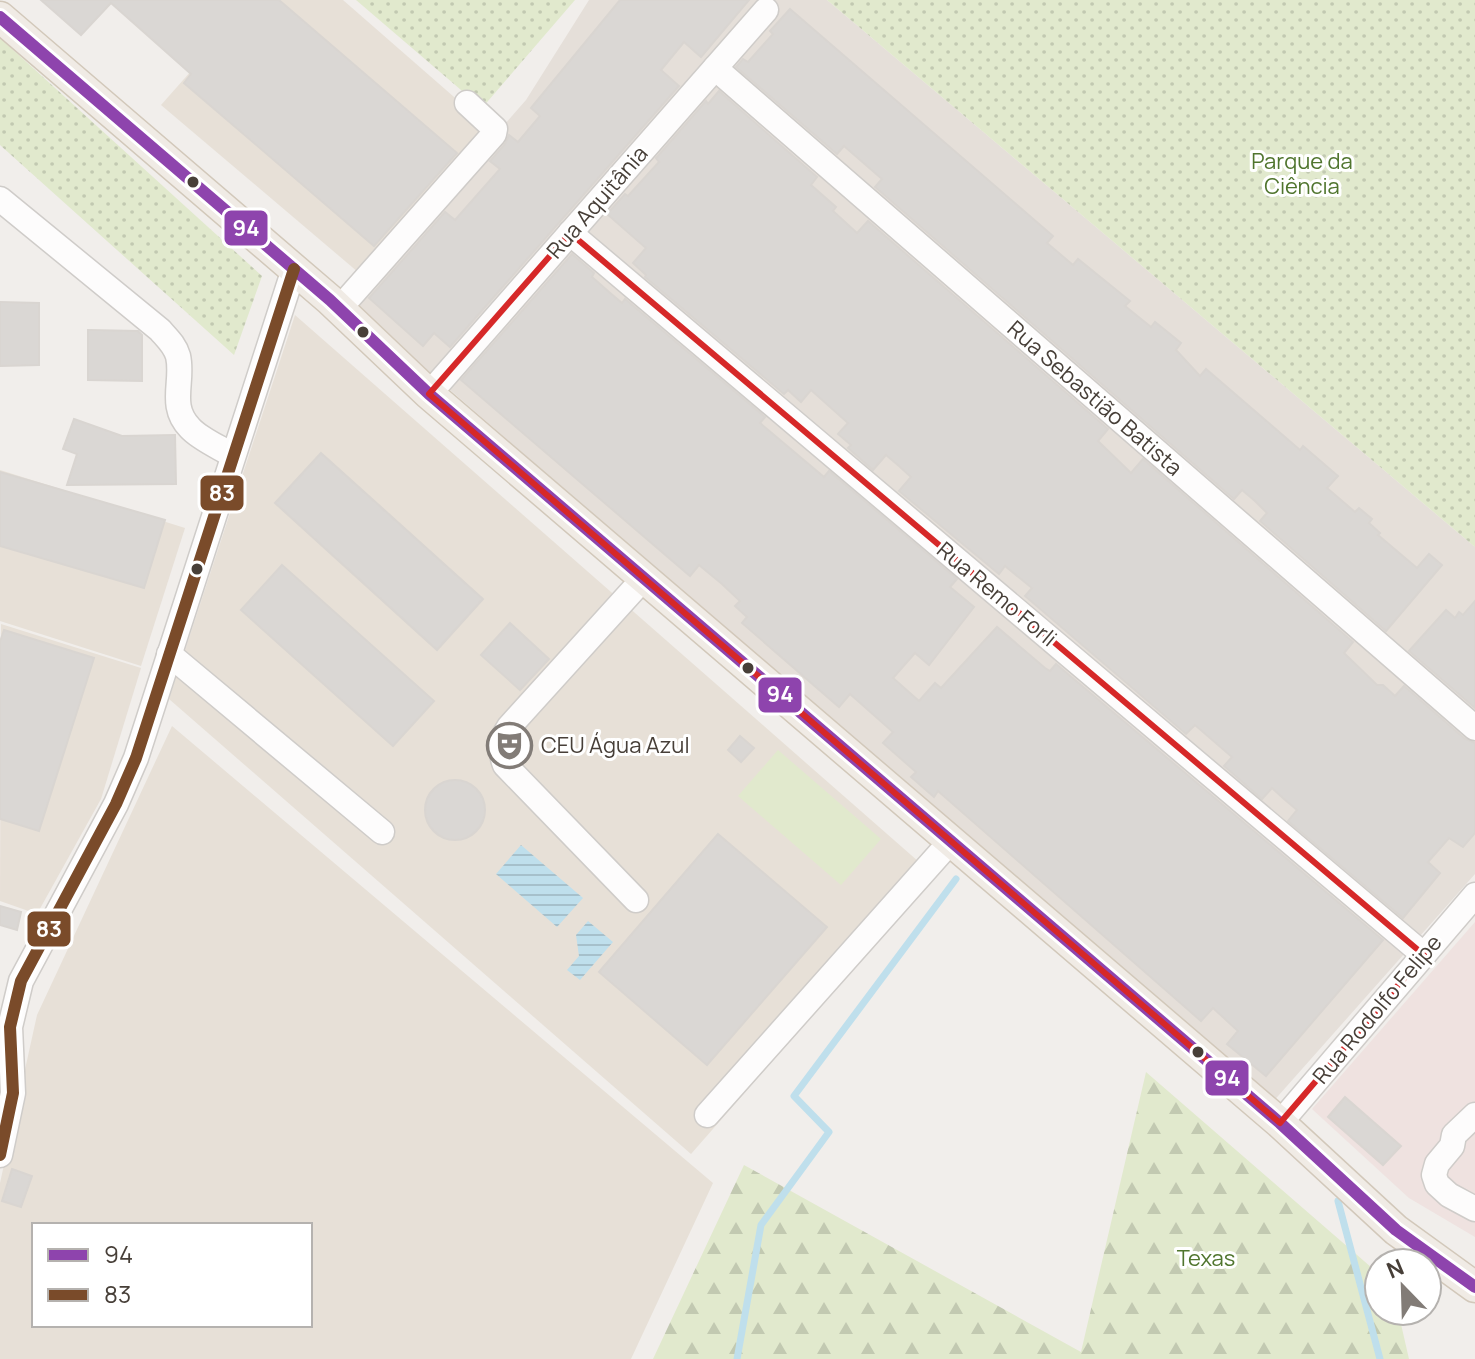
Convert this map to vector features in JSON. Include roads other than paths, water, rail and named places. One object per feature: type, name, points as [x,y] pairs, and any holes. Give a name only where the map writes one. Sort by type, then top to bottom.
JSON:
[{"type":"main road","points":[[0,17],[294,269],[429,394],[1280,1123],[1396,1230],[1475,1287]]},
{"type":"street","points":[[0,5],[4,0]]},
{"type":"street","name":"Rua Aquitânia","points":[[429,394],[766,10]]},
{"type":"street","name":"Rua Sebastião Batista","points":[[715,68],[1475,728]]},
{"type":"street","points":[[339,309],[494,134],[495,129],[467,103]]},
{"type":"street","points":[[0,199],[166,336],[178,355],[176,399],[181,417],[191,430],[232,455]]},
{"type":"street","name":"Rua Remo Forli","points":[[570,233],[1424,955]]},
{"type":"street","points":[[0,1155],[13,1093],[10,1027],[21,981],[116,804],[136,758],[294,269]]},
{"type":"street","points":[[636,900],[505,765],[500,750],[502,738],[509,727],[644,578]]},
{"type":"street","points":[[169,654],[382,832]]},
{"type":"street","points":[[707,1115],[951,841]]},
{"type":"street","name":"Rua Rodolfo Felipe","points":[[1280,1123],[1475,895]]},
{"type":"street","points":[[1475,1115],[1461,1139],[1437,1164],[1434,1175],[1437,1184],[1449,1195],[1475,1209]]},
{"type":"water","points":[[521,845],[583,898],[557,927],[496,874]]},
{"type":"water","points":[[588,921],[613,942],[580,980],[567,970],[579,956],[576,935]]},
{"type":"waterway","points":[[737,1359],[761,1225],[829,1132],[794,1096],[956,879]]},
{"type":"waterway","points":[[1338,1201],[1380,1359]]},
{"type":"place","name":"CEU Água Azul","points":[[510,745]]},
{"type":"park label","name":"Parque da Ciência","points":[[1302,174]]},
{"type":"park label","name":"Texas","points":[[1206,1258]]}]
